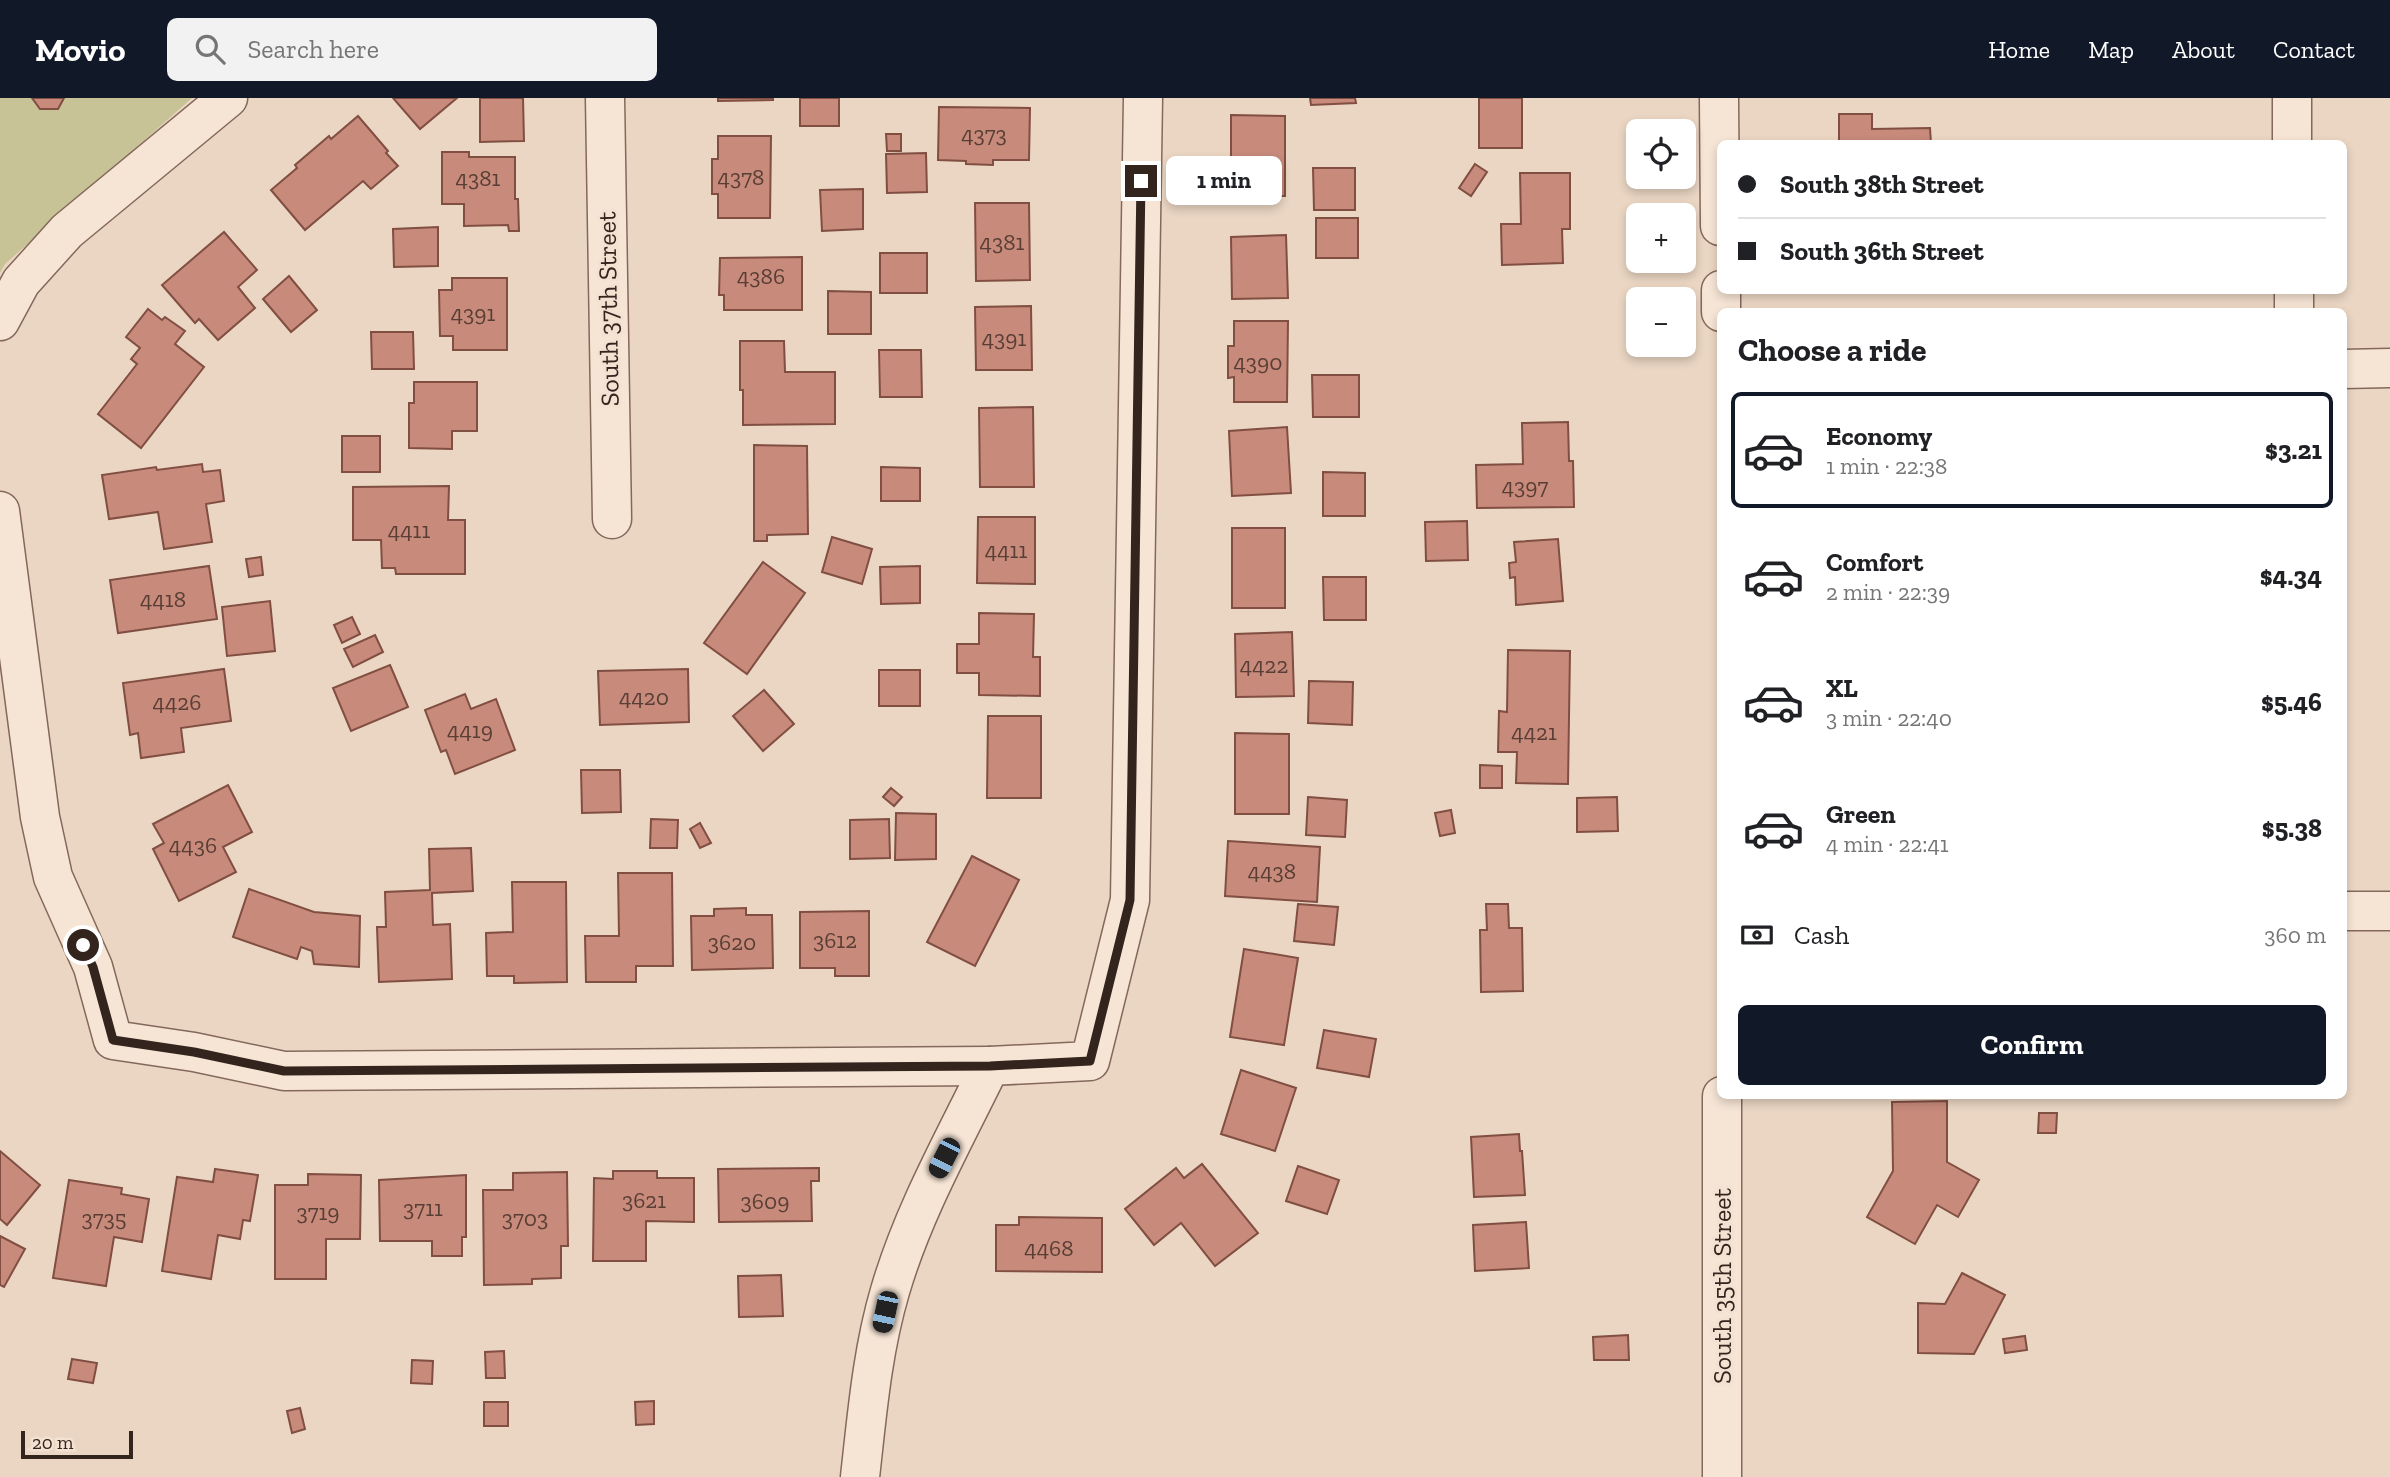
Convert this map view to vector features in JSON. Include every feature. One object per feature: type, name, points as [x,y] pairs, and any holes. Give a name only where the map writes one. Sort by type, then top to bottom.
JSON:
[{"type":"street","points":[[0,321],[21,282],[66,231],[228,98]]},
{"type":"street","name":"South 37th Street","points":[[605,98],[612,519]]},
{"type":"street","points":[[0,511],[43,830],[53,877],[93,967],[113,1040],[194,1052],[284,1071],[990,1066],[1090,1061],[1130,900],[1143,98]]},
{"type":"street","points":[[1719,98],[1719,140]]},
{"type":"street","points":[[2292,98],[2292,140]]},
{"type":"street","points":[[2347,369],[2390,368]]},
{"type":"street","points":[[2347,911],[2390,911]]},
{"type":"street","points":[[860,1477],[872,1374],[890,1292],[921,1204],[990,1066]]},
{"type":"street","name":"South 35th Street","points":[[1721,1099],[1722,1477]]},
{"type":"shaded area","points":[[0,98],[192,98],[5,264],[0,273]]},
{"type":"building","points":[[32,98],[64,98],[58,109],[40,109]]},
{"type":"building","points":[[393,98],[457,98],[420,129]]},
{"type":"building","points":[[480,98],[523,98],[524,141],[480,142]]},
{"type":"building","points":[[718,98],[773,98],[773,100],[718,101]]},
{"type":"building","points":[[800,98],[839,98],[839,126],[800,126]]},
{"type":"building","points":[[1310,98],[1355,98],[1356,103],[1311,105]]},
{"type":"building","points":[[1479,98],[1522,98],[1522,148],[1479,148]]},
{"type":"building","points":[[939,107],[1030,108],[1029,160],[993,160],[993,165],[938,160]]},
{"type":"building","points":[[1839,114],[1872,114],[1872,129],[1930,128],[1931,140],[1839,140]]},
{"type":"building","points":[[1231,115],[1285,116],[1285,196],[1231,196]]},
{"type":"building","points":[[358,116],[398,166],[371,189],[363,181],[305,230],[271,190],[329,136],[331,139]]},
{"type":"building","points":[[886,134],[901,134],[901,151],[887,151]]},
{"type":"building","points":[[718,136],[771,136],[770,218],[718,218],[718,194],[712,194],[712,159],[718,159]]},
{"type":"building","points":[[442,152],[469,152],[469,157],[515,157],[515,199],[518,199],[519,231],[509,231],[508,225],[464,226],[464,204],[442,204]]},
{"type":"building","points":[[926,153],[927,192],[887,193],[886,154]]},
{"type":"building","points":[[1475,164],[1487,172],[1471,196],[1459,188]]},
{"type":"building","points":[[1313,168],[1355,168],[1355,210],[1314,210]]},
{"type":"building","points":[[1520,173],[1570,173],[1570,229],[1562,229],[1563,263],[1502,265],[1501,224],[1521,224]]},
{"type":"building","points":[[863,189],[863,229],[822,231],[820,190]]},
{"type":"building","points":[[975,203],[1029,203],[1030,280],[976,281]]},
{"type":"building","points":[[1316,218],[1358,218],[1358,258],[1316,258]]},
{"type":"building","points":[[438,227],[438,266],[394,267],[393,229]]},
{"type":"building","points":[[224,232],[257,270],[238,287],[255,308],[218,340],[199,319],[195,323],[162,285]]},
{"type":"building","points":[[1286,235],[1288,298],[1232,299],[1231,237]]},
{"type":"building","points":[[880,253],[927,253],[927,293],[880,293]]},
{"type":"building","points":[[802,257],[802,310],[724,310],[724,295],[719,295],[720,258]]},
{"type":"building","points":[[289,276],[317,310],[291,332],[263,299]]},
{"type":"building","points":[[452,278],[507,278],[507,350],[453,350],[453,336],[440,336],[439,290],[452,290]]},
{"type":"building","points":[[828,291],[871,292],[871,334],[828,334]]},
{"type":"building","points":[[1031,306],[1032,370],[976,370],[975,307]]},
{"type":"building","points":[[148,309],[162,320],[165,317],[185,331],[175,344],[204,367],[141,448],[98,414],[137,364],[131,359],[140,348],[126,337]]},
{"type":"building","points":[[1234,321],[1288,321],[1287,402],[1234,402],[1234,377],[1228,378],[1228,346],[1234,346]]},
{"type":"building","points":[[371,332],[413,332],[414,369],[372,369]]},
{"type":"building","points":[[740,341],[784,341],[785,372],[835,372],[835,424],[743,425]]},
{"type":"building","points":[[879,350],[921,350],[922,397],[880,397]]},
{"type":"building","points":[[1312,375],[1359,375],[1359,417],[1313,417]]},
{"type":"building","points":[[414,382],[477,382],[477,431],[452,431],[452,449],[409,448],[409,403],[414,403]]},
{"type":"building","points":[[1033,407],[1034,487],[980,487],[979,408]]},
{"type":"building","points":[[1568,422],[1569,461],[1573,461],[1574,507],[1477,508],[1476,465],[1523,464],[1522,423]]},
{"type":"building","points":[[1287,427],[1291,493],[1232,496],[1229,431]]},
{"type":"building","points":[[342,436],[380,436],[380,472],[342,472]]},
{"type":"building","points":[[754,445],[807,446],[808,534],[767,535],[767,541],[754,541]]},
{"type":"building","points":[[202,464],[203,472],[220,470],[224,501],[206,504],[212,542],[164,549],[158,512],[109,519],[102,475]]},
{"type":"building","points":[[881,467],[920,468],[920,501],[881,501]]},
{"type":"building","points":[[1323,472],[1365,473],[1365,516],[1323,516]]},
{"type":"building","points":[[449,486],[448,520],[465,520],[465,574],[396,574],[395,568],[382,568],[381,540],[353,540],[353,487]]},
{"type":"building","points":[[978,517],[1035,517],[1035,584],[977,583]]},
{"type":"building","points":[[1467,521],[1468,560],[1426,561],[1425,522]]},
{"type":"building","points":[[1232,528],[1285,528],[1285,608],[1232,608]]},
{"type":"building","points":[[832,537],[872,549],[862,584],[822,572]]},
{"type":"building","points":[[1558,539],[1563,601],[1516,605],[1515,577],[1510,578],[1509,563],[1516,562],[1514,542]]},
{"type":"building","points":[[261,557],[263,575],[249,577],[246,559]]},
{"type":"building","points":[[763,562],[805,593],[747,674],[704,643]]},
{"type":"building","points":[[209,566],[217,619],[118,633],[110,580]]},
{"type":"building","points":[[920,566],[920,603],[881,604],[880,567]]},
{"type":"building","points":[[1323,577],[1366,577],[1366,620],[1324,620]]},
{"type":"building","points":[[270,601],[275,651],[227,656],[222,607]]},
{"type":"building","points":[[979,613],[1034,614],[1033,657],[1040,657],[1040,696],[979,695],[979,673],[957,673],[957,644],[979,644]]},
{"type":"building","points":[[352,617],[360,634],[342,643],[334,625]]},
{"type":"building","points":[[1292,632],[1294,696],[1236,697],[1235,634]]},
{"type":"building","points":[[375,635],[383,652],[353,667],[344,649]]},
{"type":"building","points":[[1508,650],[1570,651],[1568,784],[1516,783],[1517,752],[1498,752],[1499,711],[1507,712]]},
{"type":"building","points":[[390,665],[408,707],[351,731],[333,688]]},
{"type":"building","points":[[224,669],[231,721],[181,728],[184,752],[141,758],[138,733],[130,735],[123,683]]},
{"type":"building","points":[[688,669],[689,722],[600,725],[598,671]]},
{"type":"building","points":[[879,670],[920,670],[920,706],[879,706]]},
{"type":"building","points":[[1309,681],[1353,682],[1352,725],[1308,723]]},
{"type":"building","points":[[764,690],[794,724],[763,751],[733,716]]},
{"type":"building","points":[[465,694],[471,709],[496,699],[515,750],[455,774],[446,750],[441,752],[425,710]]},
{"type":"building","points":[[988,716],[1041,716],[1041,798],[987,798]]},
{"type":"building","points":[[1235,733],[1289,734],[1289,814],[1235,814]]},
{"type":"building","points":[[1480,765],[1502,766],[1502,788],[1480,788]]},
{"type":"building","points":[[581,770],[620,770],[621,812],[582,813]]},
{"type":"building","points":[[228,785],[252,832],[223,847],[236,872],[179,901],[153,849],[164,843],[153,824]]},
{"type":"building","points":[[891,788],[902,797],[894,806],[883,797]]},
{"type":"building","points":[[1308,797],[1347,800],[1345,837],[1306,835]]},
{"type":"building","points":[[1617,797],[1618,831],[1577,832],[1577,798]]},
{"type":"building","points":[[1451,810],[1455,833],[1440,836],[1435,813]]},
{"type":"building","points":[[896,813],[936,814],[936,859],[895,860]]},
{"type":"building","points":[[651,819],[678,820],[677,848],[650,848]]},
{"type":"building","points":[[889,819],[890,858],[850,859],[850,820]]},
{"type":"building","points":[[700,823],[711,843],[700,848],[690,829]]},
{"type":"building","points":[[1228,841],[1320,847],[1317,902],[1225,896]]},
{"type":"building","points":[[471,848],[473,891],[432,893],[433,925],[450,924],[452,979],[379,982],[377,927],[386,927],[385,892],[430,890],[429,849]]},
{"type":"building","points":[[972,856],[1019,880],[975,966],[927,942]]},
{"type":"building","points":[[618,873],[672,873],[673,966],[636,966],[636,982],[586,982],[585,936],[619,936]]},
{"type":"building","points":[[512,882],[566,882],[567,982],[514,983],[514,976],[487,976],[486,933],[513,932]]},
{"type":"building","points":[[249,889],[314,912],[360,916],[359,967],[314,964],[312,951],[301,947],[297,959],[233,937]]},
{"type":"building","points":[[1298,904],[1338,907],[1334,945],[1294,941]]},
{"type":"building","points":[[1486,904],[1508,904],[1509,928],[1522,928],[1523,991],[1481,992],[1480,930],[1487,930]]},
{"type":"building","points":[[746,908],[746,915],[772,915],[773,968],[692,970],[691,916],[714,916],[714,909]]},
{"type":"building","points":[[869,911],[869,976],[835,976],[835,968],[800,968],[800,912]]},
{"type":"building","points":[[1244,949],[1298,958],[1284,1045],[1230,1037]]},
{"type":"building","points":[[1324,1030],[1376,1039],[1369,1077],[1317,1068]]},
{"type":"building","points":[[1241,1070],[1296,1088],[1275,1151],[1221,1134]]},
{"type":"building","points":[[1947,1101],[1947,1162],[1979,1180],[1958,1217],[1937,1205],[1915,1244],[1867,1217],[1893,1171],[1892,1102]]},
{"type":"building","points":[[2039,1113],[2057,1113],[2056,1133],[2038,1133]]},
{"type":"building","points":[[1519,1134],[1525,1195],[1474,1197],[1471,1137]]},
{"type":"building","points":[[0,1151],[40,1185],[7,1225],[0,1219]]},
{"type":"building","points":[[1202,1164],[1258,1233],[1215,1266],[1181,1223],[1154,1245],[1125,1209],[1176,1168],[1184,1178]]},
{"type":"building","points":[[1298,1166],[1339,1180],[1327,1214],[1286,1201]]},
{"type":"building","points":[[819,1168],[819,1181],[811,1181],[812,1221],[719,1222],[718,1169]]},
{"type":"building","points":[[215,1169],[258,1175],[250,1221],[243,1220],[240,1239],[218,1235],[211,1279],[162,1271],[177,1177],[213,1182]]},
{"type":"building","points":[[613,1171],[657,1171],[657,1178],[694,1178],[694,1222],[646,1221],[646,1261],[593,1261],[594,1178],[613,1179]]},
{"type":"building","points":[[567,1172],[568,1246],[561,1246],[561,1278],[532,1279],[532,1284],[484,1285],[483,1190],[513,1190],[513,1173]]},
{"type":"building","points":[[308,1174],[361,1175],[360,1239],[326,1239],[326,1279],[275,1279],[275,1185],[308,1185]]},
{"type":"building","points":[[466,1175],[466,1237],[462,1237],[462,1256],[432,1256],[432,1241],[380,1241],[379,1180]]},
{"type":"building","points":[[69,1180],[122,1188],[121,1194],[149,1199],[142,1242],[114,1237],[106,1286],[53,1278]]},
{"type":"building","points":[[1019,1217],[1102,1218],[1102,1272],[996,1271],[996,1225],[1019,1225]]},
{"type":"building","points":[[1526,1222],[1529,1268],[1475,1271],[1473,1225]]},
{"type":"building","points":[[0,1236],[25,1249],[4,1287],[0,1285]]},
{"type":"building","points":[[1962,1273],[2005,1295],[1974,1354],[1918,1353],[1918,1303],[1945,1304]]},
{"type":"building","points":[[781,1275],[783,1316],[739,1317],[738,1276]]},
{"type":"building","points":[[1628,1335],[1629,1360],[1594,1360],[1593,1337]]},
{"type":"building","points":[[2025,1336],[2027,1350],[2005,1353],[2003,1339]]},
{"type":"building","points":[[504,1351],[505,1378],[486,1378],[485,1352]]},
{"type":"building","points":[[72,1359],[97,1363],[93,1383],[68,1379]]},
{"type":"building","points":[[412,1360],[433,1361],[432,1384],[411,1383]]},
{"type":"building","points":[[654,1401],[654,1424],[636,1425],[635,1402]]},
{"type":"building","points":[[484,1402],[508,1402],[508,1426],[484,1426]]},
{"type":"building","points":[[300,1408],[305,1429],[292,1433],[287,1411]]},
{"type":"route","points":[[83,945],[93,967],[113,1040],[194,1052],[284,1071],[990,1066],[1090,1061],[1130,900],[1141,181]]}]
